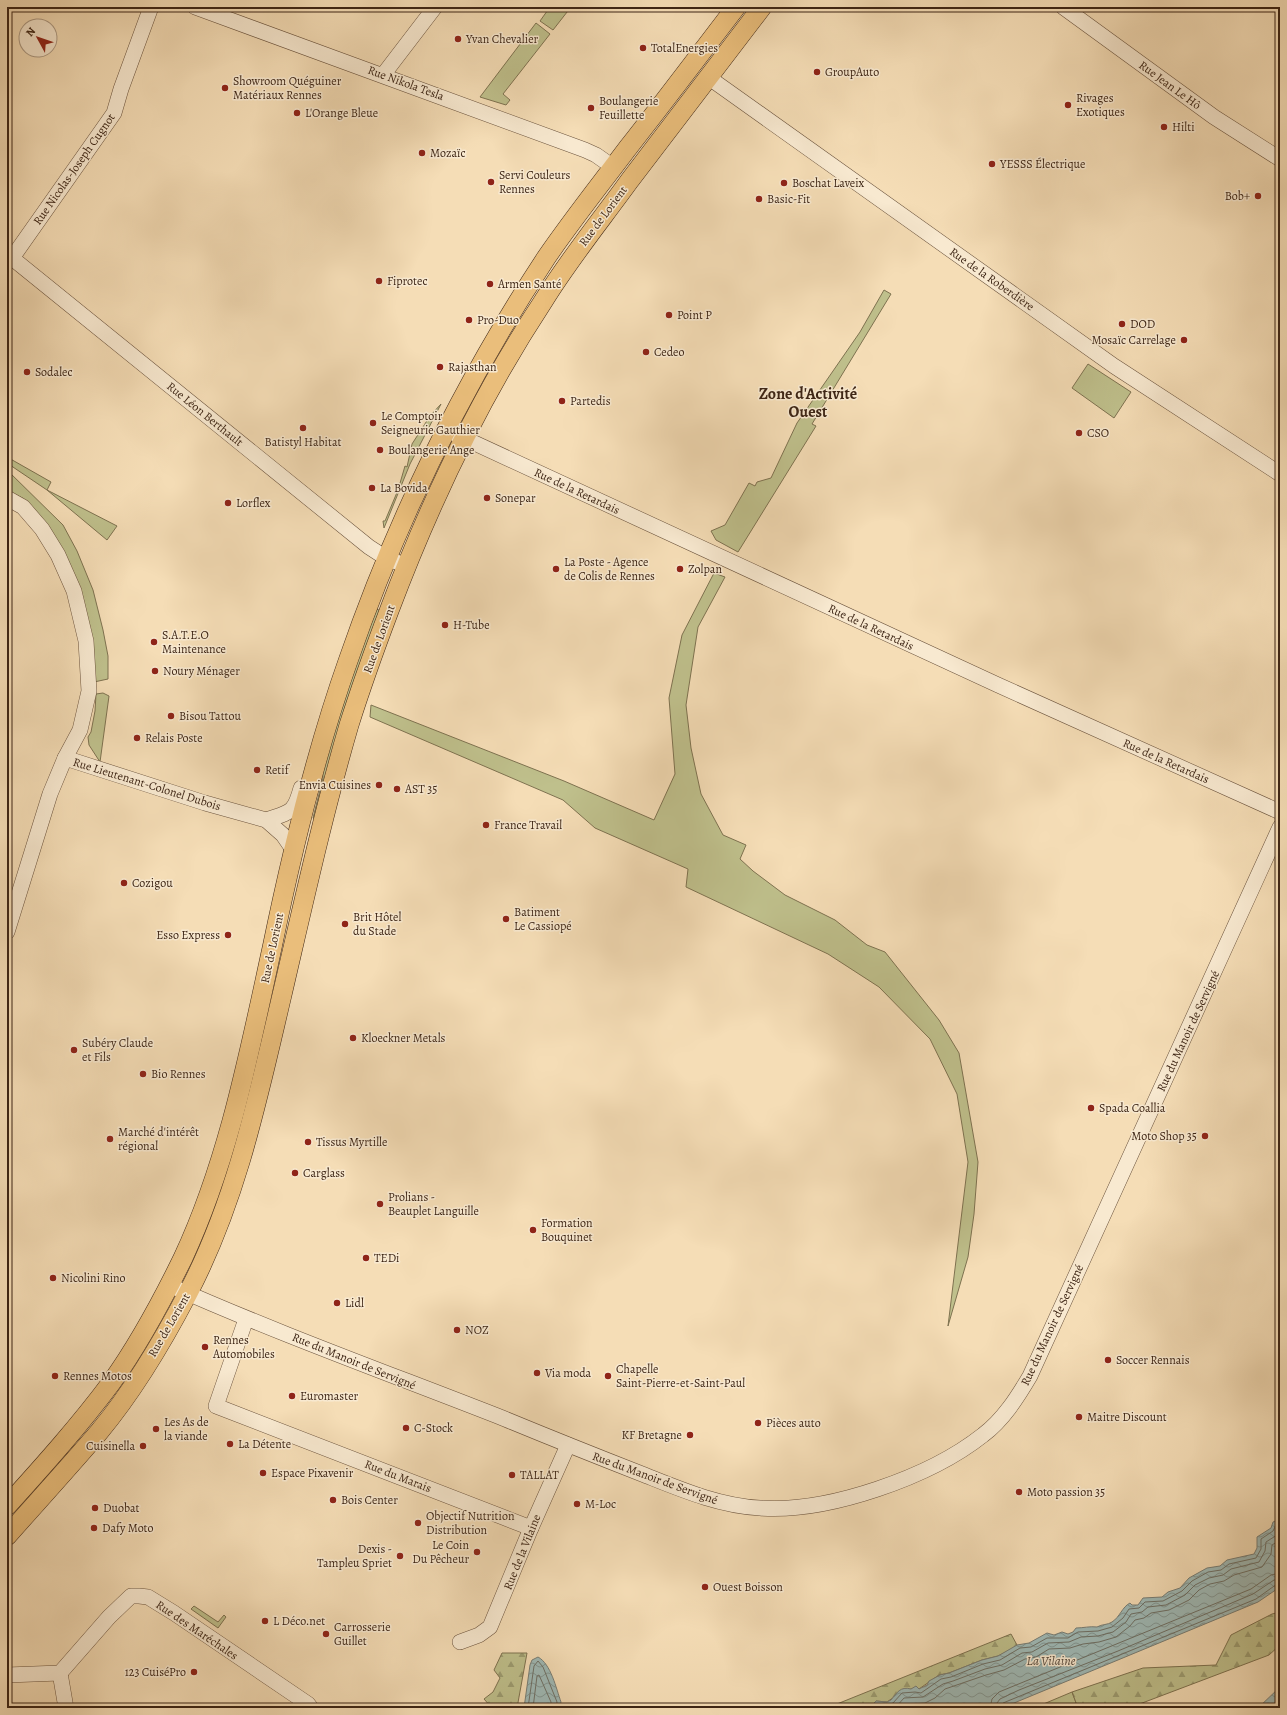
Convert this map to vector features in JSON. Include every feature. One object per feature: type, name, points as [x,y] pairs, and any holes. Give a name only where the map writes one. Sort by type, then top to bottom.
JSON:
[{"type":"main road","name":"Rue de Lorient","points":[[7,1506],[69,1452],[99,1432],[138,1377],[188,1293],[214,1237],[245,1150],[255,1073],[294,851],[327,721],[386,558],[422,478],[477,371],[540,268],[564,233],[736,7]]},
{"type":"main road","name":"Rue de Lorient","points":[[7,1536],[69,1452],[112,1380],[142,1334],[183,1257],[215,1179],[255,1073],[361,687],[407,566],[464,438],[502,367],[562,272],[762,7]]},
{"type":"street","name":"Rue Nicolas-Joseph Cugnot","points":[[9,256],[114,113],[121,88],[151,7]]},
{"type":"street","name":"Rue Nikola Tesla","points":[[195,7],[585,150],[614,167]]},
{"type":"street","points":[[383,75],[435,7]]},
{"type":"street","name":"Rue Jean Le Hô","points":[[1063,7],[1214,117],[1280,160]]},
{"type":"street","name":"Rue de la Roberdière","points":[[708,77],[1108,362],[1280,474]]},
{"type":"street","name":"Rue Léon Berthault","points":[[9,256],[369,547],[386,558],[407,566]]},
{"type":"street","points":[[446,429],[464,438]]},
{"type":"street","name":"Rue de la Retardais","points":[[464,438],[998,685],[1280,812]]},
{"type":"street","points":[[7,498],[23,507],[42,529],[58,555],[74,591],[86,641],[89,691],[80,730],[65,758]]},
{"type":"street","name":"Rue de Lorient","points":[[266,820],[288,812],[296,804],[318,730],[327,721]]},
{"type":"street","name":"Rue Lieutenant-Colonel Dubois","points":[[7,932],[50,794],[65,758],[205,803],[266,820]]},
{"type":"street","points":[[266,820],[283,835],[294,851]]},
{"type":"street","name":"Rue du Manoir de Servigné","points":[[169,1285],[246,1319],[568,1446],[692,1494],[723,1503],[760,1508],[819,1505],[880,1488],[926,1469],[951,1456],[984,1434],[1015,1401],[1030,1376],[1280,827]]},
{"type":"street","points":[[299,828],[317,847]]},
{"type":"street","name":"Rue du Marais","points":[[246,1319],[216,1406],[531,1528]]},
{"type":"street","name":"Rue de la Vilaine","points":[[460,1642],[479,1634],[490,1627],[531,1528],[568,1446]]},
{"type":"street","name":"Rue des Maréchales","points":[[60,1673],[130,1596],[148,1597],[308,1704],[311,1708]]},
{"type":"street","points":[[7,1675],[60,1673],[66,1708]]},
{"type":"green space","points":[[550,7],[571,7],[553,30],[540,21]]},
{"type":"green space","points":[[536,23],[550,34],[503,94],[510,100],[506,105],[480,97]]},
{"type":"green space","points":[[884,290],[891,294],[812,424],[816,426],[738,552],[716,540],[711,531],[725,525],[749,483],[755,486],[757,482],[771,478],[797,423],[860,332]]},
{"type":"green space","points":[[1088,364],[1131,392],[1114,418],[1072,388]]},
{"type":"green space","points":[[441,404],[410,464],[384,528],[383,521],[385,521],[398,490],[405,466],[407,467],[412,444],[430,416]]},
{"type":"green space","points":[[7,457],[51,482],[47,490],[7,463]]},
{"type":"green space","points":[[7,470],[63,525],[77,551],[93,590],[103,630],[108,656],[108,679],[94,682],[91,642],[24,499],[7,490]]},
{"type":"green space","points":[[47,490],[117,526],[107,540]]},
{"type":"green space","points":[[714,573],[725,577],[698,627],[686,705],[691,748],[701,794],[723,835],[746,845],[740,859],[753,871],[785,895],[835,920],[867,945],[885,952],[939,1020],[959,1053],[978,1162],[974,1214],[968,1257],[948,1326],[968,1162],[957,1094],[930,1039],[879,987],[828,954],[686,887],[688,869],[595,828],[563,800],[370,717],[371,705],[564,781],[654,820],[675,774],[669,698],[682,635]]},
{"type":"green space","points":[[373,608],[382,611],[318,819],[313,818],[323,778],[322,766]]},
{"type":"green space","points":[[103,693],[109,696],[100,762],[89,745],[88,737],[91,732],[95,711],[96,694]]},
{"type":"green space","points":[[194,1606],[218,1622],[224,1615],[226,1617],[218,1628],[191,1609]]},
{"type":"green space","points":[[1280,1612],[1280,1645],[1269,1655],[1129,1708],[1078,1708],[1072,1692],[1143,1668],[1216,1665],[1231,1635],[1272,1614]]},
{"type":"green space","points":[[1011,1634],[1017,1645],[1016,1647],[998,1656],[939,1675],[919,1689],[911,1689],[887,1702],[876,1701],[870,1708],[827,1708]]},
{"type":"green space","points":[[502,1653],[527,1653],[517,1708],[492,1708],[484,1699],[493,1692],[500,1678],[494,1670]]},
{"type":"green space","points":[[1072,1692],[1078,1708],[1034,1708]]},
{"type":"water","name":"La Vilaine","points":[[1280,1519],[1280,1587],[1258,1602],[1002,1708],[870,1708],[876,1701],[887,1702],[891,1700],[901,1689],[911,1689],[916,1686],[919,1689],[940,1675],[998,1656],[1017,1645],[1029,1643],[1047,1633],[1054,1635],[1062,1632],[1068,1634],[1073,1632],[1076,1628],[1097,1627],[1110,1623],[1115,1620],[1130,1603],[1132,1605],[1138,1605],[1143,1598],[1162,1597],[1168,1592],[1180,1588],[1189,1578],[1207,1568],[1220,1566],[1227,1560],[1254,1554],[1257,1548],[1257,1537],[1271,1528],[1273,1522]]},
{"type":"water","points":[[538,1657],[543,1660],[555,1683],[561,1702],[560,1706],[557,1708],[524,1708],[530,1665],[532,1660]]},
{"type":"water","points":[[1280,1687],[1280,1708],[1258,1708]]},
{"type":"place","name":"Yvan Chevalier","points":[[458,39]]},
{"type":"place","name":"TotalEnergies","points":[[643,48]]},
{"type":"place","name":"GroupAuto","points":[[817,72]]},
{"type":"place","name":"Showroom Quéguiner Matériaux Rennes","points":[[225,88]]},
{"type":"place","name":"Rivages Exotiques","points":[[1068,105]]},
{"type":"place","name":"Boulangerie Feuillette","points":[[591,108]]},
{"type":"place","name":"L'Orange Bleue","points":[[297,113]]},
{"type":"place","name":"Hilti","points":[[1164,127]]},
{"type":"place","name":"Mozaïc","points":[[422,153]]},
{"type":"place","name":"YESSS Électrique","points":[[992,164]]},
{"type":"place","name":"Servi Couleurs Rennes","points":[[491,182]]},
{"type":"place","name":"Boschat Laveix","points":[[784,183]]},
{"type":"place","name":"Bob+","points":[[1258,196]]},
{"type":"place","name":"Basic-Fit","points":[[759,199]]},
{"type":"place","name":"Fiprotec","points":[[379,281]]},
{"type":"place","name":"Armen Santé","points":[[490,284]]},
{"type":"place","name":"Point P","points":[[669,315]]},
{"type":"place","name":"Pro-Duo","points":[[469,320]]},
{"type":"place","name":"DOD","points":[[1122,324]]},
{"type":"place","name":"Mosaïc Carrelage","points":[[1184,340]]},
{"type":"place","name":"Cedeo","points":[[646,352]]},
{"type":"place","name":"Rajasthan","points":[[440,367]]},
{"type":"place","name":"Sodalec","points":[[27,372]]},
{"type":"place","name":"Partedis","points":[[562,401]]},
{"type":"place","name":"Le Comptoir Seigneurie Gauthier","points":[[373,423]]},
{"type":"place","name":"Batistyl Habitat","points":[[303,428]]},
{"type":"place","name":"CSO","points":[[1079,433]]},
{"type":"place","name":"Boulangerie Ange","points":[[380,450]]},
{"type":"place","name":"La Bovida","points":[[372,488]]},
{"type":"place","name":"Sonepar","points":[[487,498]]},
{"type":"place","name":"Lorflex","points":[[228,503]]},
{"type":"place","name":"La Poste - Agence de Colis de Rennes","points":[[556,569]]},
{"type":"place","name":"Zolpan","points":[[680,569]]},
{"type":"place","name":"H-Tube","points":[[445,625]]},
{"type":"place","name":"S.A.T.E.O Maintenance","points":[[154,642]]},
{"type":"place","name":"Noury Ménager","points":[[155,671]]},
{"type":"place","name":"Bisou Tattou","points":[[171,716]]},
{"type":"place","name":"Relais Poste","points":[[137,738]]},
{"type":"place","name":"Retif","points":[[257,770]]},
{"type":"place","name":"Envia Cuisines","points":[[379,785]]},
{"type":"place","name":"AST 35","points":[[397,789]]},
{"type":"place","name":"France Travail","points":[[486,825]]},
{"type":"place","name":"Cozigou","points":[[124,883]]},
{"type":"place","name":"Batiment Le Cassiopé","points":[[506,919]]},
{"type":"place","name":"Brit Hôtel du Stade","points":[[345,924]]},
{"type":"place","name":"Esso Express","points":[[228,935]]},
{"type":"place","name":"Kloeckner Metals","points":[[353,1038]]},
{"type":"place","name":"Subéry Claude et Fils","points":[[74,1050]]},
{"type":"place","name":"Bio Rennes","points":[[143,1074]]},
{"type":"place","name":"Spada Coallia","points":[[1091,1108]]},
{"type":"place","name":"Moto Shop 35","points":[[1205,1136]]},
{"type":"place","name":"Marché d'intérêt régional","points":[[110,1139]]},
{"type":"place","name":"Tissus Myrtille","points":[[308,1142]]},
{"type":"place","name":"Carglass","points":[[295,1173]]},
{"type":"place","name":"Prolians - Beauplet Languille","points":[[380,1204]]},
{"type":"place","name":"Formation Bouquinet","points":[[533,1230]]},
{"type":"place","name":"TEDi","points":[[366,1258]]},
{"type":"place","name":"Nicolini Rino","points":[[53,1278]]},
{"type":"place","name":"Lidl","points":[[337,1303]]},
{"type":"place","name":"NOZ","points":[[457,1330]]},
{"type":"place","name":"Rennes Automobiles","points":[[205,1347]]},
{"type":"place","name":"Soccer Rennais","points":[[1108,1360]]},
{"type":"place","name":"Via moda","points":[[537,1373]]},
{"type":"place","name":"Rennes Motos","points":[[55,1376]]},
{"type":"place","name":"Chapelle Saint-Pierre-et-Saint-Paul","points":[[608,1376]]},
{"type":"place","name":"Euromaster","points":[[292,1396]]},
{"type":"place","name":"Maitre Discount","points":[[1079,1417]]},
{"type":"place","name":"Pièces auto","points":[[758,1423]]},
{"type":"place","name":"C-Stock","points":[[406,1428]]},
{"type":"place","name":"Les As de la viande","points":[[156,1429]]},
{"type":"place","name":"KF Bretagne","points":[[690,1435]]},
{"type":"place","name":"La Détente","points":[[230,1444]]},
{"type":"place","name":"Cuisinella","points":[[143,1446]]},
{"type":"place","name":"Espace Pixavenir","points":[[263,1473]]},
{"type":"place","name":"TALLAT","points":[[512,1475]]},
{"type":"place","name":"Moto passion 35","points":[[1019,1492]]},
{"type":"place","name":"Bois Center","points":[[333,1500]]},
{"type":"place","name":"M-Loc","points":[[577,1504]]},
{"type":"place","name":"Duobat","points":[[95,1508]]},
{"type":"place","name":"Objectif Nutrition Distribution","points":[[418,1523]]},
{"type":"place","name":"Dafy Moto","points":[[94,1528]]},
{"type":"place","name":"Le Coin Du Pêcheur","points":[[477,1552]]},
{"type":"place","name":"Dexis - Tampleu Spriet","points":[[400,1556]]},
{"type":"place","name":"Ouest Boisson","points":[[705,1587]]},
{"type":"place","name":"L Déco.net","points":[[265,1621]]},
{"type":"place","name":"Carrosserie Guillet","points":[[326,1634]]},
{"type":"place","name":"123 CuiséPro","points":[[194,1672]]},
{"type":"district","name":"Zone d'Activité Ouest","points":[[808,402]]}]
